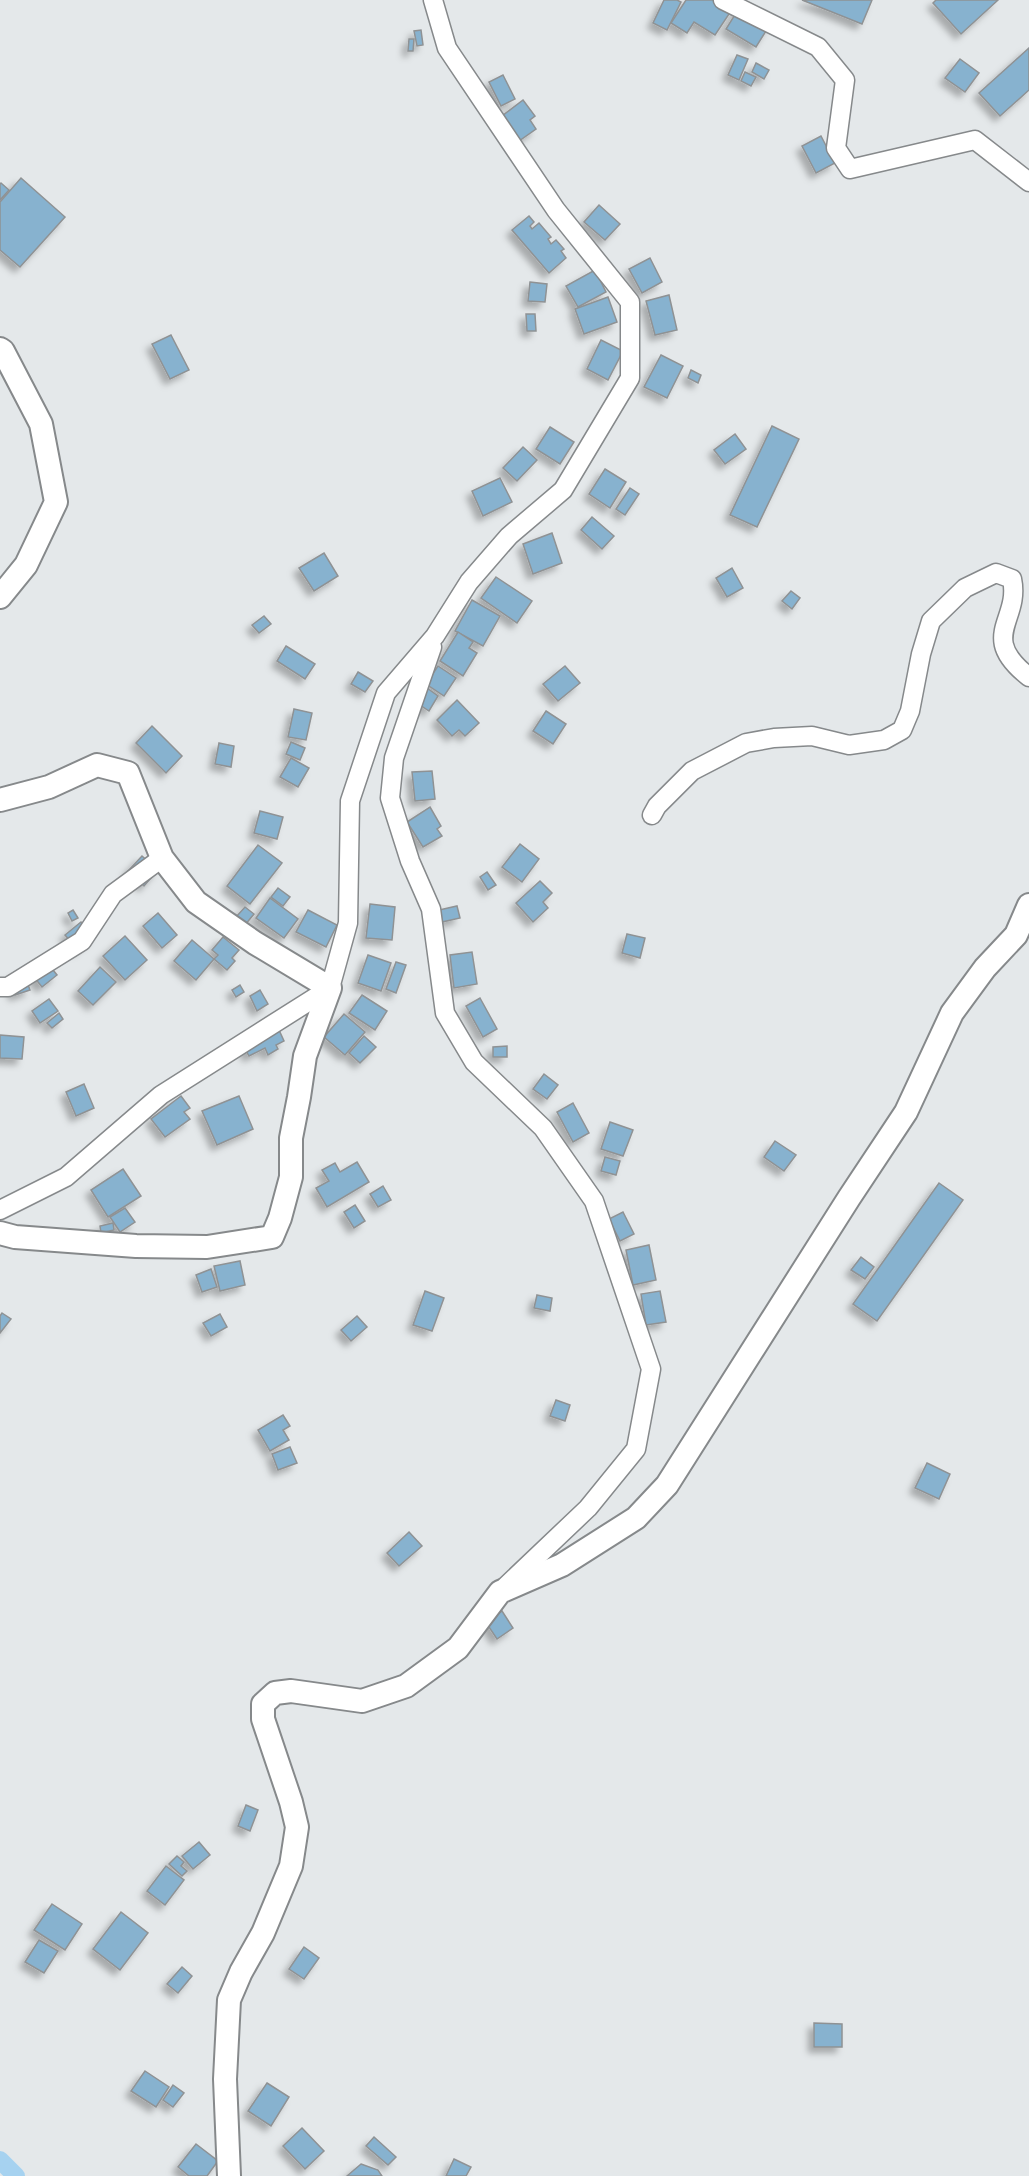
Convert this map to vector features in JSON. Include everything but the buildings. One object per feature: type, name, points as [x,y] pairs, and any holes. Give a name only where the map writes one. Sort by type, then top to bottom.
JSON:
[{"type":"street","points":[[0,1233],[25,1238],[136,1246],[207,1247],[272,1237],[291,1178],[291,1138],[305,1056],[330,988],[348,923],[350,801],[386,693],[435,636],[470,582],[502,544],[563,490],[630,378],[630,302],[556,210],[447,48],[433,0]]},
{"type":"street","points":[[723,0],[819,47],[845,80],[836,148],[850,169],[975,140],[1029,182]]},
{"type":"street","points":[[0,349],[40,424],[56,502],[26,565],[0,597]]},
{"type":"street","points":[[652,815],[657,806],[692,771],[746,743],[774,738],[812,736],[849,745],[884,740],[902,730],[910,711],[921,654],[931,621],[965,588],[996,573],[1012,579],[1014,590],[1003,629],[1005,651],[1017,667],[1029,677]]},
{"type":"street","points":[[229,2176],[225,2079],[229,2000],[263,1933],[291,1866],[297,1827],[263,1719],[263,1704],[275,1693],[291,1691],[362,1701],[406,1686],[458,1648],[500,1592],[588,1508],[636,1449],[651,1369],[594,1201],[543,1128],[474,1062],[445,1013],[430,909],[410,861],[390,798],[394,758],[435,636]]},
{"type":"street","points":[[2,801],[49,787],[97,765],[128,773],[162,858],[196,902],[255,943],[330,988]]},
{"type":"street","points":[[0,987],[8,987],[81,941],[113,894],[162,858]]},
{"type":"street","points":[[500,1592],[562,1565],[636,1518],[667,1485],[906,1112],[952,1013],[985,968],[1016,935],[1029,905]]},
{"type":"street","points":[[0,1210],[66,1177],[161,1095],[330,988]]},
{"type":"waterway","points":[[0,2160],[16,2176]]}]
